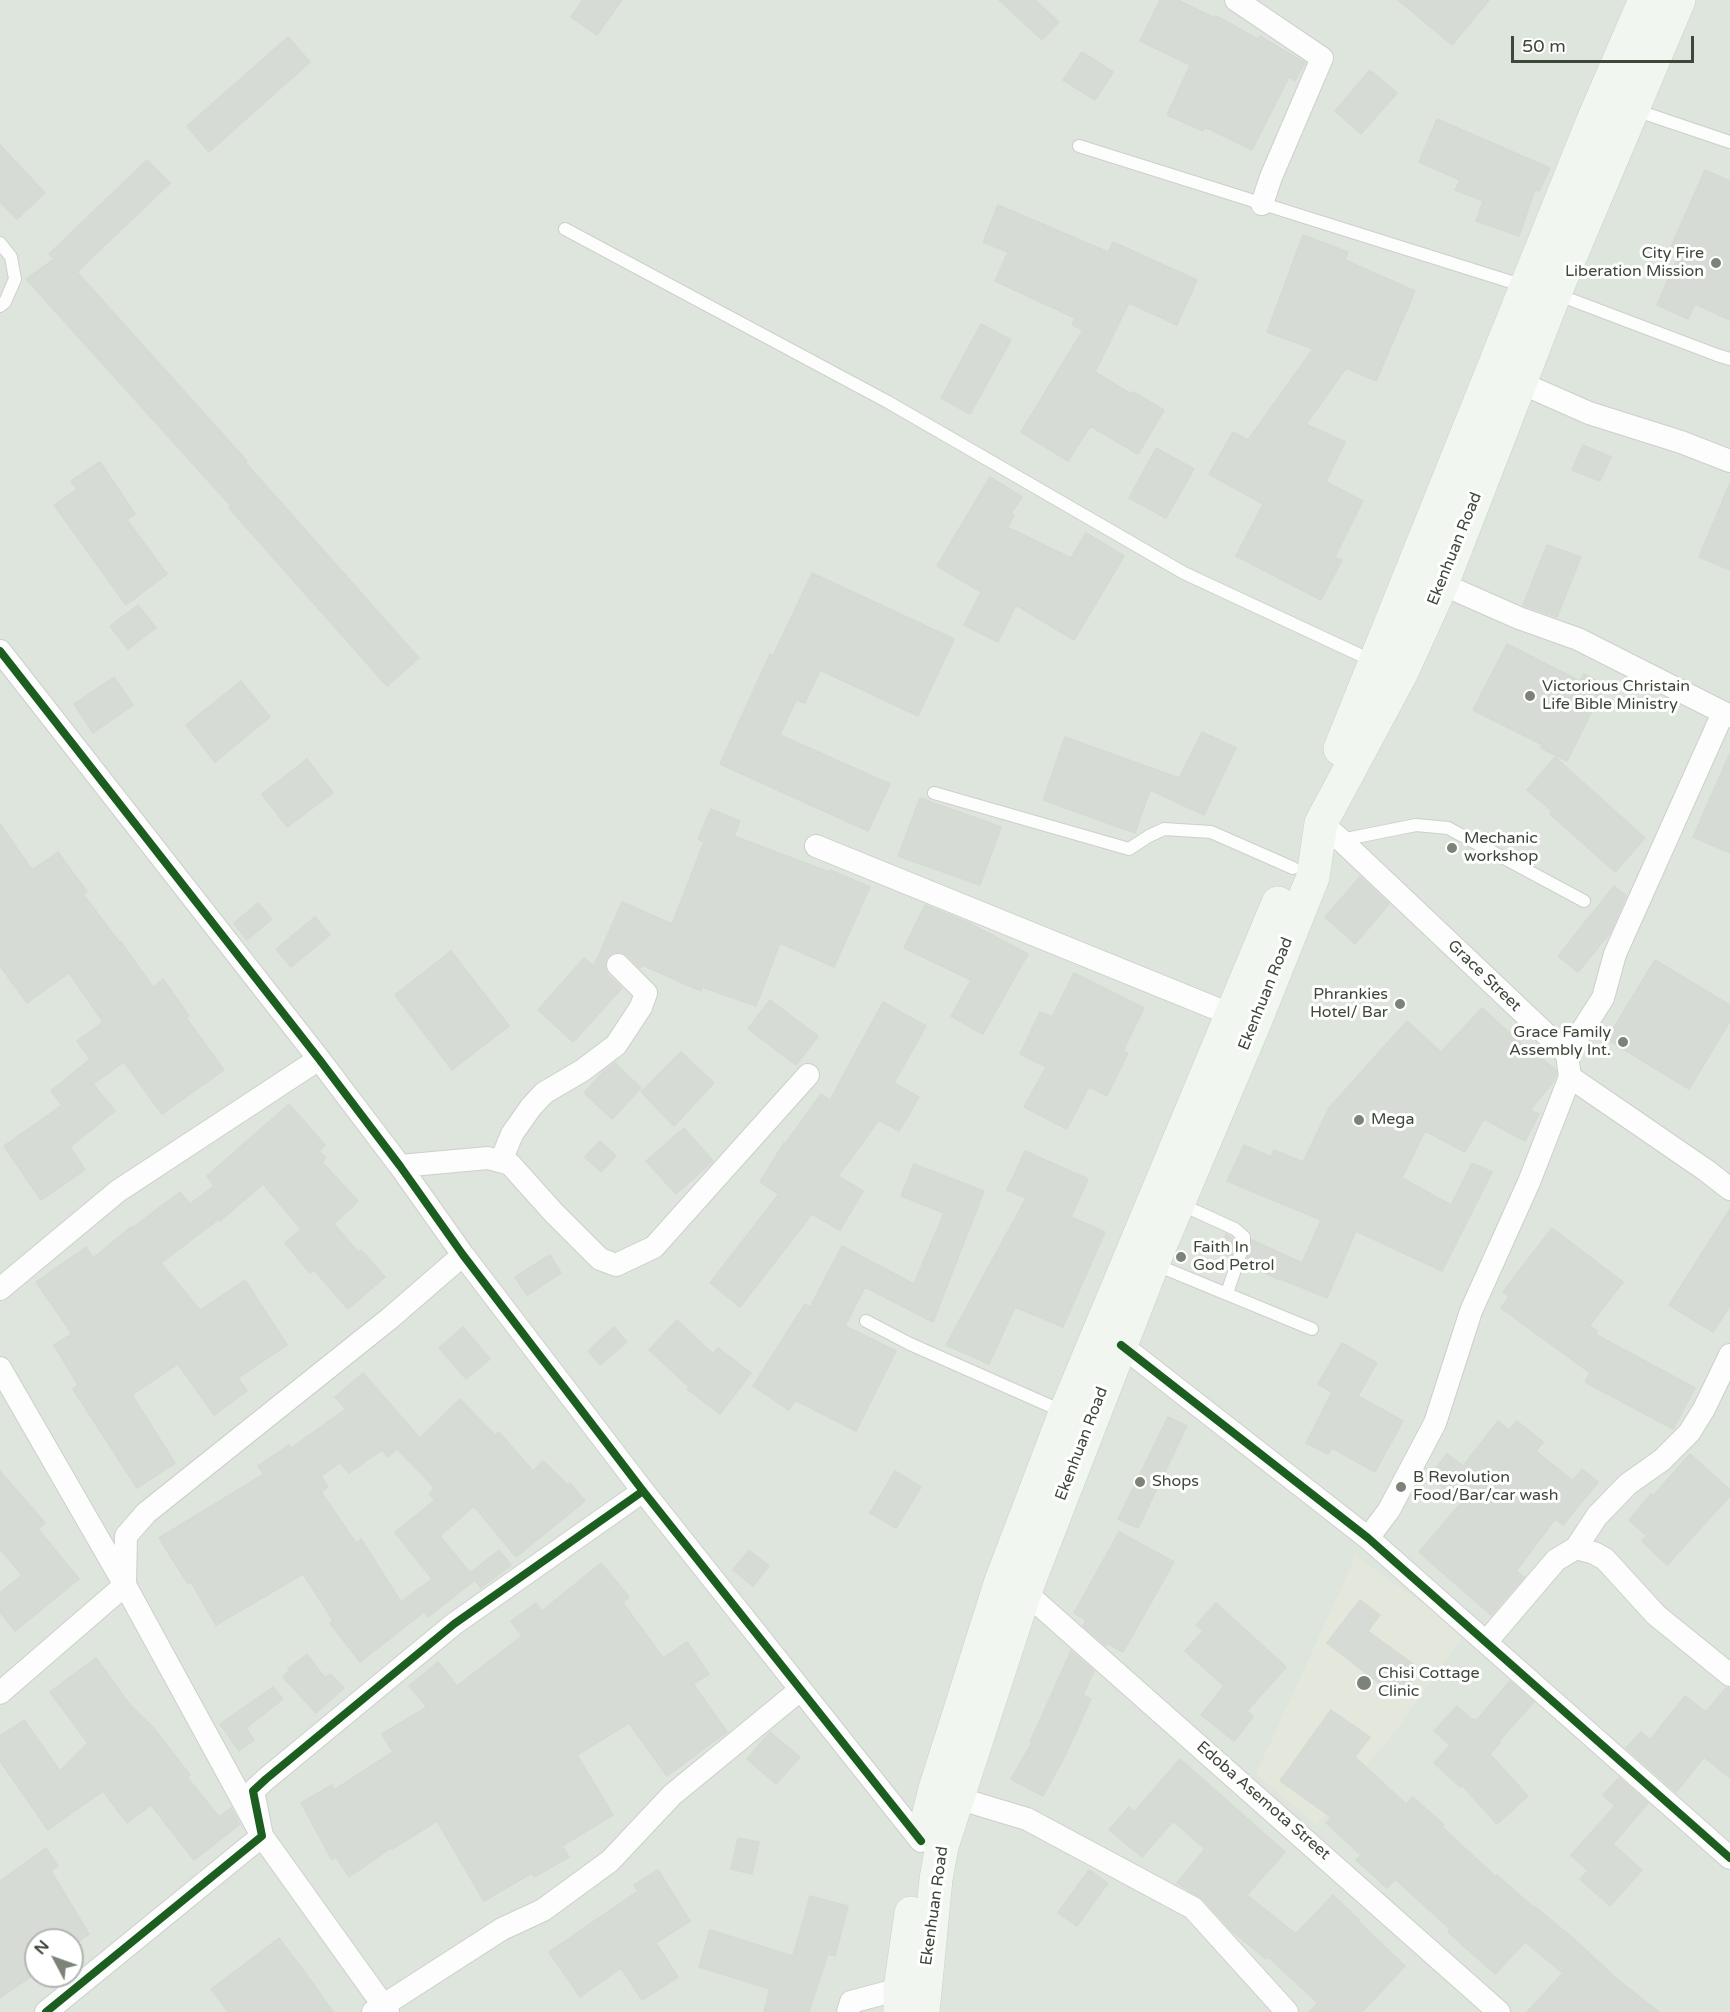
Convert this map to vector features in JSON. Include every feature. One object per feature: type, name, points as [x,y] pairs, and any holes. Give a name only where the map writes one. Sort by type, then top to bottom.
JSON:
[{"type":"main road","name":"Ekenhuan Road","points":[[923,2012],[936,1878],[942,1846],[1026,1592],[1153,1263],[1180,1203],[1331,831],[1442,584],[1521,383],[1541,290],[1590,129],[1645,0]]},
{"type":"main road","name":"Ekenhuan Road","points":[[900,2000],[921,1841],[935,1789],[1001,1581],[1065,1413],[1293,868],[1374,661],[1541,290],[1633,110],[1679,0]]},
{"type":"street","points":[[1236,0],[1322,58],[1271,177],[1262,204]]},
{"type":"street","points":[[1521,383],[1589,413],[1681,442],[1730,461]]},
{"type":"street","points":[[1368,1538],[1389,1510],[1436,1423],[1471,1311],[1529,1182],[1570,1077],[1567,1054],[1604,998],[1615,954],[1727,715],[1578,639],[1519,618],[1442,584]]},
{"type":"street","points":[[0,651],[319,1059],[643,1491],[921,1841]]},
{"type":"street","name":"Grace Street","points":[[1331,831],[1567,1054]]},
{"type":"street","points":[[816,846],[1232,1015]]},
{"type":"street","points":[[501,1161],[512,1134],[531,1107],[544,1093],[583,1070],[616,1045],[641,1007],[646,993],[618,965]]},
{"type":"street","points":[[0,1289],[118,1191],[319,1059]]},
{"type":"street","points":[[400,1166],[488,1158],[510,1164],[600,1259],[616,1265],[654,1247],[808,1075]]},
{"type":"street","points":[[1570,1077],[1730,1189]]},
{"type":"street","points":[[0,1693],[125,1585],[126,1536],[146,1513],[464,1255]]},
{"type":"street","points":[[1121,1346],[1368,1538],[1730,1858]]},
{"type":"street","points":[[1486,1642],[1556,1560],[1576,1548],[1597,1516],[1628,1484],[1662,1460],[1689,1433],[1704,1409],[1730,1355]]},
{"type":"street","points":[[0,1368],[125,1585],[262,1836],[388,2012]]},
{"type":"street","points":[[262,1836],[253,1791],[266,1779],[454,1624],[643,1491]]},
{"type":"street","points":[[1576,1548],[1605,1559],[1656,1615],[1730,1675]]},
{"type":"street","name":"Edoba Asemota Street","points":[[1026,1592],[1499,2012]]},
{"type":"street","points":[[373,2012],[502,1929],[543,1910],[610,1861],[672,1795],[800,1690]]},
{"type":"street","points":[[957,1798],[1027,1819],[1193,1908],[1287,2012]]},
{"type":"street","points":[[46,2012],[262,1836]]},
{"type":"street","points":[[848,2012],[851,2002],[900,2000]]},
{"type":"lane","points":[[1633,110],[1730,142]]},
{"type":"lane","points":[[1079,146],[1541,290],[1730,359]]},
{"type":"lane","points":[[565,229],[888,402],[1184,573],[1374,661]]},
{"type":"lane","points":[[0,243],[11,257],[15,279],[5,302],[0,306]]},
{"type":"lane","points":[[934,793],[1129,849],[1164,829],[1211,832],[1293,868]]},
{"type":"lane","points":[[1331,831],[1416,825],[1448,828],[1584,901]]},
{"type":"lane","points":[[1180,1203],[1235,1229],[1244,1237],[1227,1293]]},
{"type":"lane","points":[[1153,1263],[1312,1329]]},
{"type":"lane","points":[[866,1321],[910,1344],[1065,1413]]},
{"type":"shaded area","points":[[0,0],[1730,0],[1730,2012],[0,2012]]},
{"type":"shaded area","name":"Chisi Cottage Clinic","points":[[1356,1556],[1465,1633],[1395,1732],[1316,1825],[1256,1774]]},
{"type":"building","points":[[583,0],[622,0],[597,35],[571,17]]},
{"type":"building","points":[[999,0],[1035,0],[1059,22],[1042,40]]},
{"type":"building","points":[[1160,0],[1178,0],[1215,18],[1216,16],[1258,39],[1260,36],[1305,63],[1295,81],[1289,77],[1252,150],[1205,127],[1203,131],[1167,115],[1190,65],[1140,41]]},
{"type":"building","points":[[1398,0],[1489,0],[1452,45]]},
{"type":"building","points":[[288,37],[310,62],[209,152],[187,126]]},
{"type":"building","points":[[1082,52],[1113,72],[1095,100],[1063,80]]},
{"type":"building","points":[[1370,70],[1397,93],[1361,134],[1335,111]]},
{"type":"building","points":[[1437,119],[1550,168],[1539,191],[1535,189],[1519,236],[1476,221],[1483,201],[1455,190],[1460,180],[1419,162]]},
{"type":"building","points":[[0,145],[45,193],[17,219],[0,202]]},
{"type":"building","points":[[147,160],[170,183],[77,272],[247,461],[245,462],[419,658],[387,686],[229,508],[231,506],[26,279],[54,259],[49,254]]},
{"type":"building","points":[[1705,170],[1730,181],[1730,320],[1695,304],[1688,319],[1657,305],[1680,253],[1670,249]]},
{"type":"building","points":[[998,205],[1108,252],[1113,242],[1197,280],[1177,325],[1129,303],[1095,372],[1131,394],[1133,392],[1164,410],[1138,454],[1090,426],[1068,461],[1021,432],[1083,330],[1072,325],[1075,318],[995,281],[1008,252],[983,242]]},
{"type":"building","points":[[1303,235],[1348,252],[1345,260],[1415,291],[1376,381],[1346,368],[1306,424],[1345,442],[1326,482],[1363,501],[1335,557],[1342,560],[1321,600],[1236,556],[1263,504],[1209,474],[1233,432],[1248,440],[1313,349],[1267,332]]},
{"type":"building","points":[[981,324],[1011,340],[970,414],[941,398]]},
{"type":"building","points":[[1583,445],[1611,457],[1600,481],[1572,470]]},
{"type":"building","points":[[1156,448],[1194,469],[1166,518],[1129,498]]},
{"type":"building","points":[[100,462],[135,514],[127,520],[167,574],[126,605],[54,505],[77,489],[71,481]]},
{"type":"building","points":[[990,477],[1022,497],[1011,513],[1014,515],[1007,527],[1071,558],[1086,533],[1124,556],[1074,640],[1016,605],[998,642],[964,625],[981,592],[937,566]]},
{"type":"building","points":[[1730,483],[1730,570],[1699,557]]},
{"type":"building","points":[[1547,545],[1581,557],[1557,617],[1523,605]]},
{"type":"building","points":[[812,573],[954,639],[918,716],[820,670],[805,703],[796,700],[780,735],[890,784],[868,831],[720,764],[770,654],[773,656]]},
{"type":"building","points":[[138,605],[156,628],[128,649],[110,626]]},
{"type":"building","points":[[1507,644],[1580,681],[1584,674],[1605,685],[1567,761],[1541,748],[1543,745],[1473,710]]},
{"type":"building","points":[[114,677],[133,705],[93,733],[74,704]]},
{"type":"building","points":[[241,681],[270,717],[215,762],[186,725]]},
{"type":"building","points":[[1202,732],[1236,748],[1204,815],[1150,790],[1135,833],[1043,800],[1065,737],[1179,778]]},
{"type":"building","points":[[1730,753],[1730,853],[1693,837]]},
{"type":"building","points":[[1555,757],[1645,838],[1615,872],[1550,814],[1552,811],[1527,790]]},
{"type":"building","points":[[307,759],[333,793],[287,827],[262,794]]},
{"type":"building","points":[[920,798],[1001,827],[980,885],[898,856]]},
{"type":"building","points":[[711,809],[740,821],[734,836],[829,872],[830,870],[870,887],[834,967],[780,943],[756,1006],[702,987],[701,991],[642,965],[640,968],[627,955],[614,952],[605,961],[605,968],[608,975],[622,988],[573,1042],[538,1010],[584,958],[594,966],[622,902],[672,924],[704,842],[698,839]]},
{"type":"building","points":[[0,824],[32,870],[58,852],[87,892],[83,894],[153,987],[163,979],[189,1016],[186,1018],[224,1070],[162,1114],[124,1062],[93,1084],[115,1111],[70,1147],[85,1170],[41,1200],[4,1146],[62,1105],[51,1091],[90,1059],[77,1041],[103,1022],[69,973],[27,1003],[0,966]]},
{"type":"building","points":[[1360,877],[1389,904],[1355,944],[1325,917]]},
{"type":"building","points":[[1614,886],[1626,896],[1610,933],[1578,972],[1558,956]]},
{"type":"building","points":[[258,903],[272,919],[247,940],[234,923]]},
{"type":"building","points":[[925,905],[969,923],[1028,954],[983,1034],[951,1016],[971,980],[904,948]]},
{"type":"building","points":[[315,917],[330,935],[291,967],[276,949]]},
{"type":"building","points":[[451,951],[509,1026],[452,1070],[395,995]]},
{"type":"building","points":[[1655,960],[1730,1005],[1730,1021],[1689,1089],[1607,1039]]},
{"type":"building","points":[[1074,973],[1144,1008],[1123,1051],[1128,1053],[1107,1096],[1089,1087],[1067,1129],[1024,1107],[1046,1067],[1020,1054],[1040,1012],[1052,1017]]},
{"type":"building","points":[[770,1000],[818,1036],[796,1065],[748,1029]]},
{"type":"building","points":[[883,1002],[926,1026],[894,1083],[919,1097],[899,1131],[879,1120],[838,1176],[863,1191],[840,1230],[812,1214],[740,1307],[710,1283],[779,1194],[760,1182],[784,1143],[821,1094],[830,1100]]},
{"type":"building","points":[[1482,1008],[1524,1046],[1556,1070],[1556,1075],[1530,1110],[1539,1114],[1525,1141],[1484,1119],[1465,1152],[1425,1131],[1402,1178],[1451,1205],[1472,1163],[1492,1172],[1442,1271],[1356,1231],[1327,1298],[1246,1264],[1252,1240],[1302,1263],[1321,1220],[1227,1181],[1244,1145],[1271,1157],[1274,1150],[1303,1162],[1329,1108],[1407,1021],[1441,1052]]},
{"type":"building","points":[[681,1052],[714,1083],[674,1126],[641,1092]]},
{"type":"building","points":[[615,1063],[641,1088],[612,1119],[584,1093],[604,1071]]},
{"type":"building","points":[[289,1104],[325,1145],[319,1151],[326,1158],[322,1162],[358,1201],[334,1224],[358,1252],[361,1250],[385,1277],[348,1309],[314,1270],[310,1273],[285,1243],[301,1229],[263,1184],[220,1221],[219,1219],[161,1263],[200,1310],[245,1280],[287,1345],[238,1378],[247,1391],[214,1415],[178,1364],[132,1395],[175,1463],[137,1488],[73,1389],[78,1385],[54,1345],[72,1334],[36,1282],[86,1247],[93,1258],[180,1192],[190,1204],[214,1186],[207,1176]]},
{"type":"building","points":[[684,1128],[713,1161],[676,1194],[646,1161]]},
{"type":"building","points":[[600,1141],[616,1156],[601,1172],[585,1157]]},
{"type":"building","points":[[1025,1151],[1088,1179],[1071,1217],[1105,1232],[1063,1327],[1015,1307],[989,1364],[946,1345],[1026,1198],[1007,1190]]},
{"type":"building","points":[[914,1164],[984,1191],[933,1322],[865,1287],[845,1326],[896,1351],[856,1431],[795,1400],[789,1410],[753,1386],[805,1304],[810,1307],[842,1246],[914,1284],[944,1213],[901,1196]]},
{"type":"building","points":[[1730,1209],[1730,1306],[1713,1332],[1669,1305]]},
{"type":"building","points":[[1552,1228],[1623,1282],[1589,1326],[1597,1331],[1595,1334],[1695,1388],[1673,1429],[1585,1382],[1590,1373],[1501,1308],[1509,1297],[1503,1292]]},
{"type":"building","points":[[1226,1234],[1236,1241],[1231,1257],[1218,1251]]},
{"type":"building","points":[[550,1255],[561,1273],[527,1295],[515,1277]]},
{"type":"building","points":[[677,1320],[713,1354],[718,1348],[751,1373],[720,1414],[687,1389],[689,1387],[649,1350]]},
{"type":"building","points":[[463,1327],[490,1359],[466,1379],[439,1348]]},
{"type":"building","points":[[614,1327],[627,1342],[600,1365],[588,1351]]},
{"type":"building","points":[[1342,1343],[1377,1363],[1358,1396],[1403,1421],[1375,1472],[1332,1448],[1328,1454],[1306,1443],[1332,1392],[1318,1384]]},
{"type":"building","points":[[363,1373],[420,1438],[460,1399],[495,1435],[499,1432],[533,1471],[543,1461],[568,1485],[570,1483],[585,1501],[516,1557],[474,1506],[440,1536],[470,1573],[499,1550],[511,1565],[481,1588],[475,1580],[428,1617],[424,1612],[360,1662],[330,1623],[333,1620],[303,1574],[216,1625],[191,1582],[188,1584],[159,1538],[264,1474],[258,1466],[289,1445],[291,1448],[346,1409],[335,1397]],"holes":[[[397,1449],[435,1488],[429,1494],[435,1500],[395,1532],[432,1579],[401,1602],[361,1539],[356,1543],[321,1492],[328,1487],[321,1476],[340,1463],[349,1473],[382,1450],[388,1457]]]},
{"type":"building","points":[[1168,1417],[1187,1426],[1138,1528],[1118,1519]]},
{"type":"building","points":[[1498,1421],[1509,1430],[1517,1421],[1543,1442],[1536,1451],[1573,1481],[1582,1469],[1598,1482],[1563,1525],[1555,1519],[1516,1571],[1524,1577],[1491,1615],[1419,1552],[1462,1502],[1429,1477],[1447,1454],[1463,1466]]},
{"type":"building","points":[[1690,1454],[1730,1490],[1730,1496],[1667,1565],[1642,1541],[1647,1536],[1629,1520]]},
{"type":"building","points":[[0,1471],[45,1523],[38,1529],[79,1579],[15,1631],[0,1612],[0,1593],[22,1575],[0,1549]]},
{"type":"building","points":[[895,1471],[921,1487],[896,1528],[870,1513]]},
{"type":"building","points":[[1119,1532],[1174,1562],[1123,1652],[1107,1643],[1106,1646],[1083,1626],[1086,1620],[1074,1613]]},
{"type":"building","points":[[749,1550],[769,1566],[753,1586],[733,1570]]},
{"type":"building","points":[[601,1563],[629,1597],[623,1603],[663,1658],[687,1642],[709,1674],[693,1684],[727,1732],[667,1776],[629,1723],[577,1755],[613,1815],[562,1846],[569,1857],[534,1877],[532,1873],[484,1901],[437,1821],[391,1848],[349,1877],[336,1857],[332,1860],[301,1803],[332,1785],[334,1790],[393,1752],[382,1734],[427,1707],[409,1686],[438,1662],[457,1686],[522,1636],[511,1621],[536,1603],[542,1611]]},
{"type":"building","points":[[1360,1600],[1380,1615],[1368,1631],[1413,1664],[1404,1676],[1411,1682],[1398,1698],[1327,1643]]},
{"type":"building","points":[[1216,1603],[1286,1667],[1247,1711],[1253,1717],[1234,1741],[1201,1715],[1224,1686],[1185,1651],[1203,1631],[1196,1625]]},
{"type":"building","points":[[1071,1651],[1094,1671],[1083,1695],[1091,1699],[1064,1758],[1043,1796],[1011,1779],[1032,1743],[1030,1742]]},
{"type":"building","points":[[307,1654],[325,1678],[330,1674],[344,1688],[316,1713],[283,1677],[289,1671],[288,1669]]},
{"type":"building","points":[[96,1658],[130,1705],[152,1726],[190,1775],[187,1777],[219,1817],[231,1808],[240,1824],[194,1860],[151,1805],[127,1823],[103,1791],[48,1830],[0,1761],[0,1736],[24,1720],[60,1771],[88,1743],[50,1692]]},
{"type":"building","points":[[1510,1681],[1534,1702],[1490,1754],[1528,1796],[1497,1824],[1462,1785],[1460,1787],[1434,1763],[1450,1745],[1434,1731],[1457,1706],[1476,1721]]},
{"type":"building","points":[[273,1687],[283,1699],[246,1728],[254,1740],[239,1751],[220,1724]]},
{"type":"building","points":[[1726,1688],[1730,1688],[1730,1778],[1704,1757],[1676,1792],[1626,1748],[1641,1732],[1650,1740],[1685,1696],[1706,1712]]},
{"type":"building","points":[[1331,1710],[1370,1737],[1355,1757],[1406,1804],[1413,1797],[1496,1877],[1497,1875],[1573,1938],[1617,1979],[1659,2012],[1527,2012],[1563,1973],[1525,1942],[1495,1974],[1448,1932],[1450,1929],[1395,1879],[1387,1888],[1356,1860],[1361,1855],[1326,1823],[1331,1817],[1280,1781]]},
{"type":"building","points":[[770,1732],[800,1757],[776,1784],[747,1759]]},
{"type":"building","points":[[1180,1759],[1285,1852],[1247,1895],[1296,1934],[1333,1895],[1405,1966],[1362,2012],[1309,2012],[1318,2003],[1268,1957],[1266,1959],[1233,1932],[1203,1899],[1177,1883],[1205,1849],[1173,1821],[1142,1857],[1109,1830],[1129,1807],[1134,1812]]},
{"type":"building","points":[[1619,1778],[1648,1803],[1613,1844],[1642,1870],[1610,1906],[1580,1879],[1588,1871],[1571,1855],[1615,1806],[1603,1795]]},
{"type":"building","points":[[738,1838],[759,1842],[752,1874],[731,1869]]},
{"type":"building","points":[[46,1848],[58,1866],[51,1871],[89,1934],[84,1938],[84,1928],[24,1928],[24,1981],[0,1998],[0,1881]]},
{"type":"building","points":[[658,1870],[690,1921],[656,1943],[678,1977],[642,2000],[621,1968],[580,1997],[549,1952],[638,1891],[634,1885]]},
{"type":"building","points":[[1089,1870],[1108,1883],[1077,1926],[1058,1913]]},
{"type":"building","points":[[810,1896],[848,1906],[835,1956],[828,1954],[809,2012],[764,2012],[770,1989],[699,1967],[710,1930],[793,1956]]},
{"type":"building","points":[[279,1938],[333,2012],[228,2012],[211,1989]]},
{"type":"cycle path","points":[[0,651],[319,1059],[400,1166],[463,1255],[643,1491],[921,1841]]},
{"type":"cycle path","points":[[1121,1345],[1368,1538],[1730,1858]]},
{"type":"cycle path","points":[[46,2012],[262,1836],[253,1791],[266,1779],[454,1624],[643,1491]]},
{"type":"place","name":"City Fire Liberation Mission","points":[[1716,263]]},
{"type":"place","name":"Victorious Christain Life Bible Ministry","points":[[1530,696]]},
{"type":"place","name":"Mechanic workshop","points":[[1452,848]]},
{"type":"place","name":"Phrankies Hotel/ Bar","points":[[1400,1004]]},
{"type":"place","name":"Grace Family Assembly Int.","points":[[1623,1042]]},
{"type":"place","name":"Mega","points":[[1359,1120]]},
{"type":"place","name":"Faith In God Petrol","points":[[1181,1257]]},
{"type":"place","name":"Shops","points":[[1140,1482]]},
{"type":"place","name":"B Revolution Food/Bar/car wash","points":[[1401,1487]]},
{"type":"place","name":"Chisi Cottage Clinic","points":[[1364,1683]]}]
